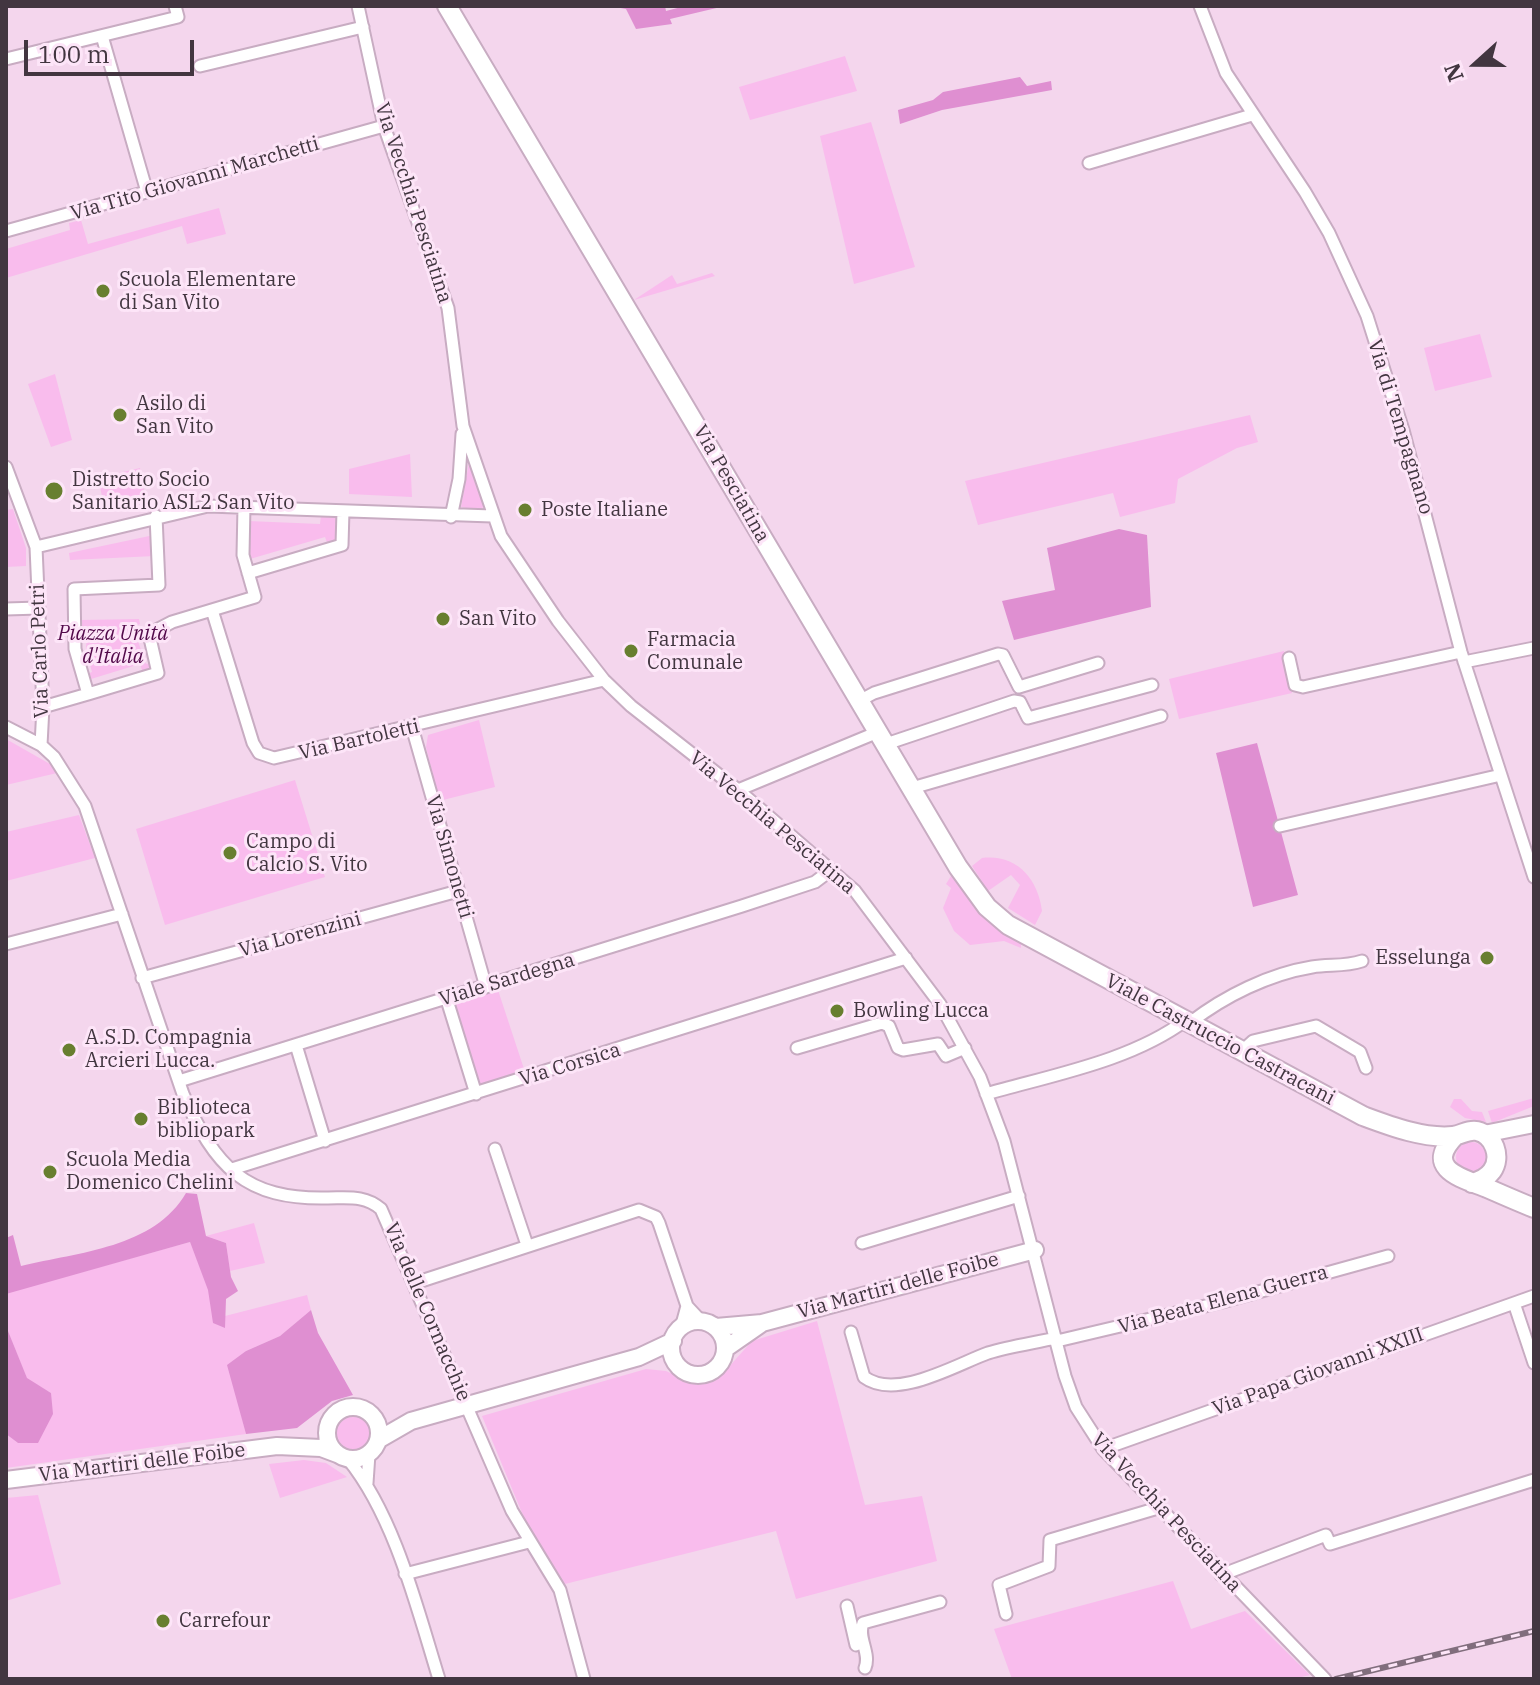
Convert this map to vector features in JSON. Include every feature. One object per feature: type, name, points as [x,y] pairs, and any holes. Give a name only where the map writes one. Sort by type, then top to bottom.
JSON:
[{"type":"main road","name":"Via Pesciatina","points":[[447,6],[978,897],[1008,925],[1038,941]]},
{"type":"main road","name":"Viale Castruccio Castracani","points":[[1038,941],[1352,1112],[1406,1131],[1445,1155],[1446,1164],[1455,1178],[1534,1208]]},
{"type":"main road","name":"Viale Castruccio Castracani","points":[[1406,1131],[1455,1136],[1467,1131],[1484,1134],[1491,1140],[1494,1165],[1534,1208]]},
{"type":"main road","points":[[1445,1155],[1455,1136]]},
{"type":"main road","points":[[1472,1183],[1494,1165]]},
{"type":"street","points":[[6,59],[178,17],[175,6]]},
{"type":"street","name":"Via Vecchia Pesciatina","points":[[358,6],[384,126],[448,308],[463,426],[492,516],[520,567],[604,680],[631,706],[738,790],[855,891],[940,1004],[986,1094],[1035,1250],[1076,1407],[1103,1449],[1221,1575],[1325,1679]]},
{"type":"street","name":"Via di Tempagnano","points":[[1200,6],[1226,73],[1305,192],[1360,298],[1403,430],[1462,657],[1534,877]]},
{"type":"street","points":[[200,66],[363,27]]},
{"type":"street","points":[[102,36],[147,192]]},
{"type":"street","points":[[1089,163],[1252,115]]},
{"type":"street","name":"Via Tito Giovanni Marchetti","points":[[6,231],[384,126]]},
{"type":"street","points":[[451,517],[459,479],[463,426]]},
{"type":"street","name":"Via Carlo Petri","points":[[6,467],[36,547],[43,707],[41,745]]},
{"type":"street","points":[[36,547],[208,506],[451,517],[492,516]]},
{"type":"street","points":[[43,707],[158,673],[149,634],[172,622],[255,597],[243,555],[244,506]]},
{"type":"street","points":[[248,573],[342,545],[343,511]]},
{"type":"street","points":[[88,694],[75,649],[74,589],[159,585],[156,516]]},
{"type":"street","points":[[6,609],[39,608]]},
{"type":"street","name":"Via Bartoletti","points":[[212,610],[253,743],[259,753],[283,758],[604,680]]},
{"type":"street","points":[[1289,658],[1295,685],[1303,687],[1462,657],[1534,648]]},
{"type":"street","points":[[859,701],[874,693],[998,654],[1003,655],[1019,687],[1098,663]]},
{"type":"street","points":[[738,790],[882,738],[1014,701],[1020,702],[1028,718],[1152,685]]},
{"type":"street","points":[[912,788],[1161,716]]},
{"type":"street","name":"Via delle Cornacchie","points":[[6,727],[41,745],[66,771],[85,806],[179,1081],[206,1141],[255,1188],[274,1196],[293,1199],[363,1198],[373,1202],[387,1218],[529,1542],[560,1590],[584,1679]]},
{"type":"street","name":"Via Simonetti","points":[[412,727],[486,987]]},
{"type":"street","points":[[1280,826],[1501,775]]},
{"type":"street","name":"Viale Sardegna","points":[[179,1081],[447,1000],[815,882],[831,870]]},
{"type":"street","name":"Via Lorenzini","points":[[142,978],[458,891]]},
{"type":"street","points":[[6,944],[122,914]]},
{"type":"street","name":"Via Corsica","points":[[232,1169],[906,958]]},
{"type":"street","points":[[986,1094],[1110,1057],[1166,1035],[1247,988],[1314,966],[1330,968],[1362,961]]},
{"type":"street","points":[[447,1000],[476,1094]]},
{"type":"street","points":[[797,1048],[882,1023],[889,1026],[898,1048],[903,1050],[938,1044],[949,1056],[965,1048]]},
{"type":"street","points":[[1242,1051],[1253,1041],[1316,1026],[1360,1052],[1366,1068]]},
{"type":"street","points":[[296,1045],[325,1141]]},
{"type":"street","points":[[1484,1134],[1528,1127]]},
{"type":"street","points":[[1494,1165],[1528,1127]]},
{"type":"street","points":[[495,1149],[527,1245]]},
{"type":"street","points":[[862,1243],[1019,1196]]},
{"type":"street","points":[[415,1283],[630,1211],[646,1212],[659,1223],[687,1306],[708,1324],[725,1349],[719,1364],[705,1374],[689,1373],[676,1362],[639,1357]]},
{"type":"street","name":"Via Martiri delle Foibe","points":[[708,1324],[762,1323],[1035,1250]]},
{"type":"street","name":"Via Beata Elena Guerra","points":[[851,1332],[864,1377],[887,1384],[946,1372],[988,1353],[1222,1302],[1388,1256]]},
{"type":"street","name":"Via Papa Giovanni XXIII","points":[[1103,1449],[1534,1296]]},
{"type":"street","points":[[1514,1303],[1534,1363],[1534,1376]]},
{"type":"street","points":[[676,1362],[677,1334],[687,1306]]},
{"type":"street","name":"Via Martiri delle Foibe","points":[[725,1349],[762,1323]]},
{"type":"street","points":[[343,1457],[373,1447],[411,1421],[639,1357],[677,1334],[708,1324]]},
{"type":"street","points":[[411,1421],[373,1416],[351,1407],[331,1418],[327,1437],[367,1484],[405,1574],[439,1679]]},
{"type":"street","points":[[367,1484],[378,1427],[373,1416]]},
{"type":"street","name":"Via Martiri delle Foibe","points":[[277,1446],[308,1436],[331,1418]]},
{"type":"street","name":"Via Martiri delle Foibe","points":[[6,1480],[277,1446],[321,1448],[343,1457]]},
{"type":"street","points":[[1221,1575],[1326,1535],[1330,1544],[1534,1480]]},
{"type":"street","points":[[1006,1614],[999,1585],[1049,1566],[1050,1540],[1158,1508]]},
{"type":"street","points":[[405,1574],[529,1542]]},
{"type":"street","points":[[867,1674],[868,1663],[860,1631],[863,1623],[940,1602]]},
{"type":"street","points":[[847,1606],[867,1674]]},
{"type":"green space","points":[[845,56],[857,91],[750,120],[739,87]]},
{"type":"green space","points":[[871,122],[915,267],[854,284],[820,136]]},
{"type":"green space","points":[[219,208],[226,234],[187,244],[182,226],[6,278],[6,249],[70,230],[69,223],[81,220],[88,244]]},
{"type":"green space","points":[[712,273],[715,276],[634,300],[672,275],[677,284]]},
{"type":"green space","points":[[1480,334],[1492,377],[1435,391],[1424,348]]},
{"type":"green space","points":[[55,374],[72,440],[51,447],[28,384]]},
{"type":"green space","points":[[1250,415],[1258,442],[1237,448],[1178,479],[1175,503],[1120,517],[1113,493],[978,525],[965,481]]},
{"type":"green space","points":[[410,454],[412,497],[349,494],[349,469]]},
{"type":"green space","points":[[469,462],[484,505],[481,511],[461,507]]},
{"type":"green space","points":[[140,468],[146,502],[105,510],[98,478]]},
{"type":"green space","points":[[13,509],[26,548],[26,566],[6,567],[6,510]]},
{"type":"green space","points":[[321,515],[339,516],[339,542],[328,545],[325,537],[250,559],[248,521],[320,524]]},
{"type":"green space","points":[[154,535],[155,556],[70,560],[69,553]]},
{"type":"green space","name":"Piazza Unità d'Italia","points":[[139,619],[140,624],[133,627],[146,664],[153,662],[154,669],[143,673],[140,664],[91,679],[93,688],[90,689],[85,675],[92,672],[86,650],[87,627],[79,627],[79,620]]},
{"type":"green space","points":[[1284,651],[1292,693],[1179,719],[1169,679]]},
{"type":"green space","points":[[479,720],[495,787],[439,801],[426,747],[428,735]]},
{"type":"green space","points":[[6,739],[50,764],[57,773],[6,785]]},
{"type":"green space","name":"Campo di Calcio S. Vito","points":[[295,780],[325,877],[165,925],[136,829]]},
{"type":"green space","points":[[79,815],[95,858],[6,881],[6,832]]},
{"type":"green space","points":[[982,858],[1015,864],[1030,879],[1036,888],[1042,911],[1035,925],[1008,908],[1020,885],[1011,875],[988,891],[972,866]]},
{"type":"green space","points":[[951,876],[955,876],[978,912],[1021,943],[1021,948],[1004,941],[970,945],[954,931],[943,908],[951,888],[946,884]]},
{"type":"green space","points":[[497,987],[525,1072],[480,1086],[453,1001]]},
{"type":"green space","points":[[1534,1098],[1534,1106],[1492,1123],[1488,1111]]},
{"type":"green space","points":[[1454,1099],[1461,1099],[1472,1111],[1482,1112],[1486,1122],[1465,1118],[1450,1107]]},
{"type":"green space","points":[[1471,1142],[1477,1143],[1485,1151],[1485,1163],[1477,1171],[1471,1172],[1465,1171],[1457,1163],[1456,1157],[1457,1151],[1465,1143]]},
{"type":"green space","points":[[254,1223],[265,1263],[230,1271],[226,1243],[206,1236]]},
{"type":"green space","points":[[190,1242],[224,1327],[225,1316],[307,1295],[311,1310],[280,1336],[246,1351],[236,1394],[246,1434],[6,1468],[6,1434],[18,1443],[51,1393],[27,1379],[6,1326],[6,1293]]},
{"type":"green space","points":[[817,1321],[865,1505],[922,1496],[937,1561],[796,1599],[776,1531],[565,1584],[527,1525],[482,1416],[646,1369],[666,1371],[697,1385],[718,1379],[752,1341]]},
{"type":"green space","points":[[354,1414],[367,1419],[372,1432],[367,1445],[354,1450],[341,1445],[336,1432],[341,1419]]},
{"type":"green space","points":[[304,1460],[326,1463],[347,1477],[280,1498],[269,1464]]},
{"type":"green space","points":[[38,1495],[61,1584],[6,1601],[6,1498]]},
{"type":"green space","points":[[1173,1581],[1191,1629],[1245,1611],[1310,1675],[1293,1679],[1012,1679],[994,1629]]},
{"type":"shaded area","points":[[610,6],[665,6],[666,11],[685,6],[725,6],[670,19],[672,24],[636,29],[626,9]]},
{"type":"shaded area","points":[[1020,77],[1027,86],[1051,81],[1052,90],[942,110],[900,124],[898,110],[933,100],[943,92]]},
{"type":"shaded area","points":[[1119,529],[1147,535],[1151,607],[1014,640],[1002,601],[1055,590],[1047,548]]},
{"type":"shaded area","points":[[1257,743],[1298,895],[1253,907],[1216,753]]},
{"type":"shaded area","points":[[186,1193],[197,1194],[206,1236],[226,1243],[231,1277],[238,1291],[226,1299],[225,1328],[213,1323],[208,1290],[190,1242],[6,1294],[6,1238],[13,1235],[21,1266],[90,1251],[135,1237],[155,1226]]},
{"type":"shaded area","points":[[311,1310],[318,1333],[353,1395],[332,1401],[297,1428],[246,1434],[227,1365],[246,1351],[280,1336]]},
{"type":"shaded area","points":[[6,1326],[27,1378],[51,1393],[53,1414],[38,1443],[18,1443],[6,1434]]},
{"type":"railway","points":[[1336,1679],[1534,1631]]},
{"type":"place","name":"Scuola Elementare di San Vito","points":[[103,291]]},
{"type":"place","name":"Asilo di San Vito","points":[[120,415]]},
{"type":"place","name":"Distretto Socio Sanitario ASL2 San Vito","points":[[54,491]]},
{"type":"place","name":"Poste Italiane","points":[[525,510]]},
{"type":"place","name":"San Vito","points":[[443,619]]},
{"type":"place","name":"Farmacia Comunale","points":[[631,651]]},
{"type":"place","name":"Campo di Calcio S. Vito","points":[[230,853]]},
{"type":"place","name":"Esselunga","points":[[1487,958]]},
{"type":"place","name":"Bowling Lucca","points":[[837,1011]]},
{"type":"place","name":"A.S.D. Compagnia Arcieri Lucca.","points":[[69,1050]]},
{"type":"place","name":"Biblioteca bibliopark","points":[[141,1119]]},
{"type":"place","name":"Scuola Media Domenico Chelini","points":[[50,1172]]},
{"type":"place","name":"Carrefour","points":[[163,1621]]}]
